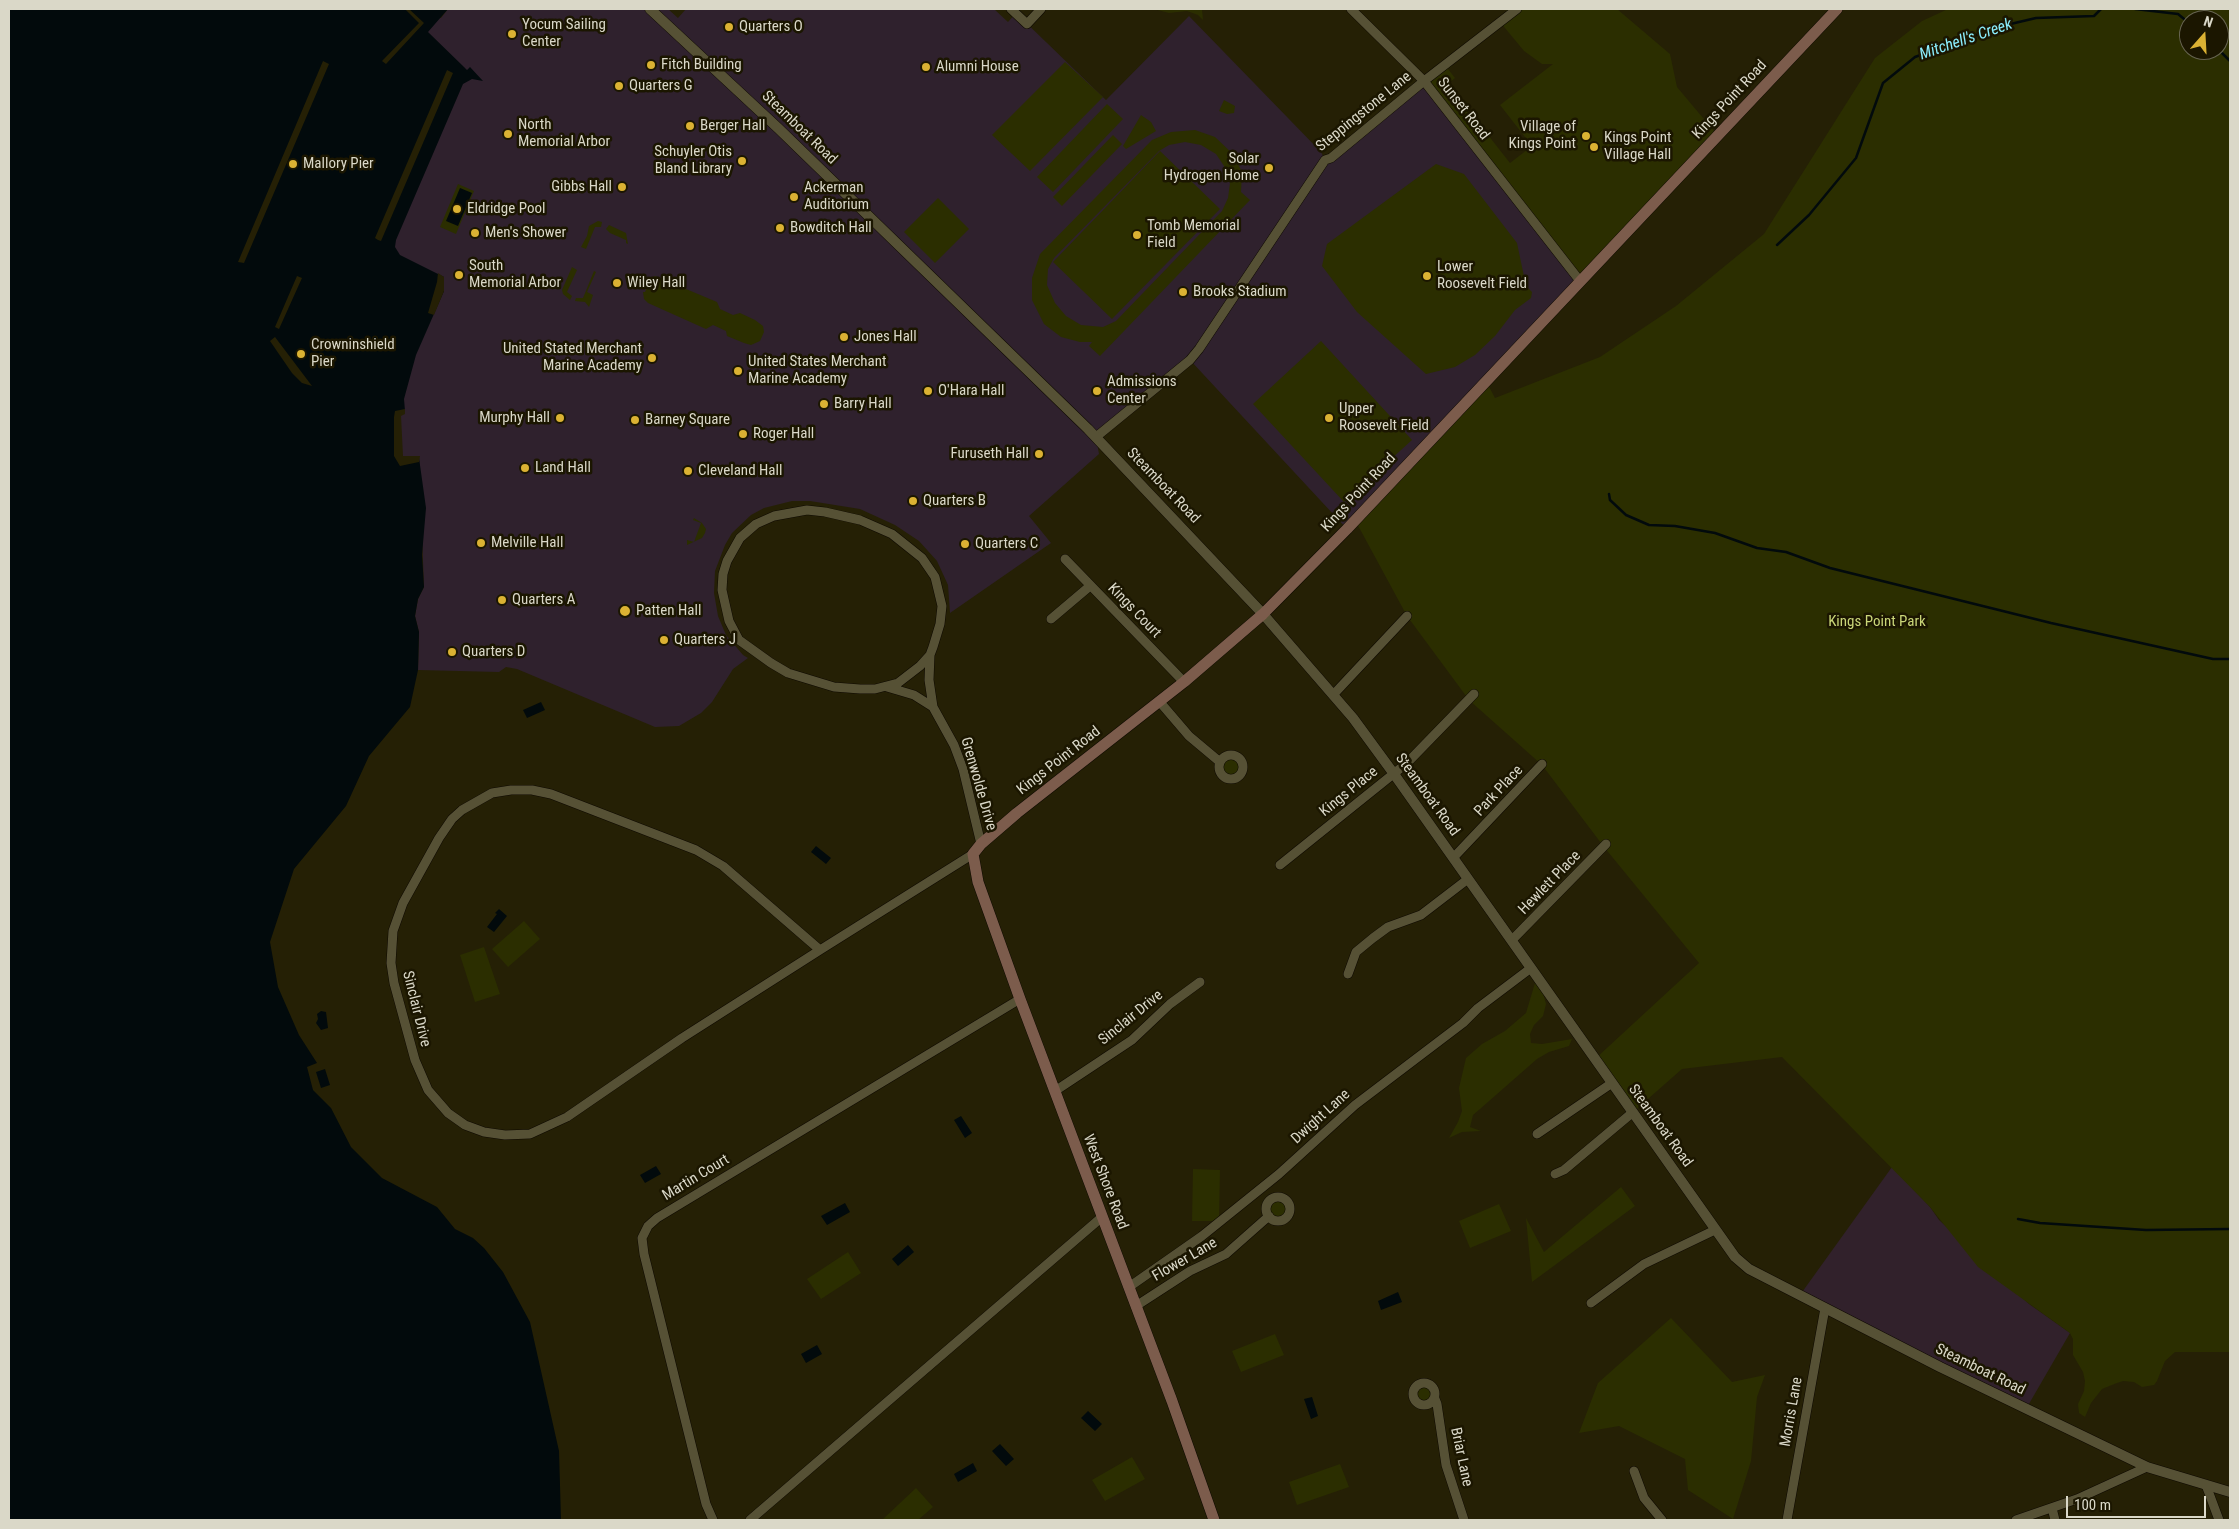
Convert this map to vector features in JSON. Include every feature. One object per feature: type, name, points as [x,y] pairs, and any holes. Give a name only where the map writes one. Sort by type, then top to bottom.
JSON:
[{"type":"main road","name":"Kings Point Road","points":[[973,854],[981,844],[1184,682],[1264,614],[1351,525],[1837,9]]},
{"type":"main road","name":"West Shore Road","points":[[973,854],[978,882],[1020,999],[1172,1401],[1214,1520]]},
{"type":"street","name":"Steamboat Road","points":[[650,9],[779,129],[1096,437],[1264,614],[1333,695],[1394,774],[1735,1257],[1748,1269],[1940,1367],[2147,1467],[2230,1492]]},
{"type":"street","points":[[1011,9],[1027,24],[1041,9]]},
{"type":"street","name":"Sunset Road","points":[[1351,9],[1424,81],[1580,281]]},
{"type":"street","name":"Steppingstone Lane","points":[[1096,437],[1190,360],[1325,160],[1331,158],[1424,81],[1517,9]]},
{"type":"street","name":"Grenwolde Drive","points":[[930,655],[898,683],[886,687],[860,690],[834,687],[812,681],[770,664],[739,640],[728,621],[722,590],[723,574],[731,551],[740,538],[756,524],[774,516],[807,510],[860,520],[892,534],[905,543],[928,565],[939,587],[942,606],[940,624],[930,655],[929,680],[933,707],[954,745],[963,769],[981,844]]},
{"type":"street","name":"Kings Court","points":[[1065,559],[1184,682]]},
{"type":"street","points":[[1051,619],[1090,586]]},
{"type":"street","points":[[1333,695],[1407,616]]},
{"type":"street","name":"Grenwolde Drive","points":[[886,687],[914,695],[933,707]]},
{"type":"street","name":"Kings Place","points":[[1280,866],[1394,774],[1474,694]]},
{"type":"street","points":[[1159,701],[1189,736],[1220,762]]},
{"type":"street","name":"Park Place","points":[[1454,857],[1542,764]]},
{"type":"street","name":"Sinclair Drive","points":[[820,950],[723,866],[696,850],[551,794],[532,790],[511,790],[492,793],[474,802],[452,819],[402,903],[394,932],[391,963],[394,983],[415,1060],[428,1090],[448,1113],[465,1125],[484,1132],[505,1135],[530,1134],[567,1117],[682,1038],[973,854]]},
{"type":"street","name":"Hewlett Place","points":[[1512,940],[1606,844]]},
{"type":"street","points":[[1348,974],[1356,952],[1366,943],[1388,927],[1421,915],[1468,878]]},
{"type":"street","name":"Dwight Lane","points":[[1129,1288],[1202,1236],[1278,1174],[1355,1105],[1463,1023],[1478,1008],[1531,968]]},
{"type":"street","name":"Sinclair Drive","points":[[1055,1092],[1132,1040],[1170,1004],[1200,982]]},
{"type":"street","name":"Martin Court","points":[[713,1520],[706,1504],[644,1254],[642,1238],[648,1226],[656,1218],[1020,999]]},
{"type":"street","points":[[1537,1134],[1612,1083]]},
{"type":"street","points":[[1555,1174],[1564,1170],[1632,1113]]},
{"type":"street","name":"Flower Lane","points":[[1136,1306],[1190,1271],[1226,1254],[1269,1216]]},
{"type":"street","points":[[750,1520],[1102,1217]]},
{"type":"street","points":[[1591,1303],[1644,1264],[1715,1230]]},
{"type":"street","name":"Morris Lane","points":[[1787,1520],[1826,1308]]},
{"type":"street","name":"Briar Lane","points":[[1435,1399],[1438,1404],[1446,1465],[1464,1520]]},
{"type":"street","points":[[2016,1520],[2077,1499],[2147,1467]]},
{"type":"street","points":[[1634,1472],[1644,1498],[1662,1520]]},
{"type":"street","points":[[2206,1486],[2219,1520]]},
{"type":"street","points":[[2052,1508],[2055,1520]]},
{"type":"shaded area","points":[[9,9],[448,9],[428,32],[467,70],[470,67],[483,81],[472,79],[463,84],[396,240],[395,247],[400,255],[444,277],[444,291],[416,355],[404,399],[405,411],[399,413],[401,457],[419,458],[426,508],[422,555],[424,587],[418,599],[415,616],[419,632],[418,670],[410,707],[369,756],[346,806],[294,869],[270,942],[278,987],[299,1035],[317,1063],[307,1067],[313,1090],[331,1108],[351,1147],[382,1178],[437,1207],[455,1229],[473,1238],[484,1248],[503,1272],[530,1322],[559,1451],[561,1520],[9,1520]]},
{"type":"shaded area","name":"United States Merchant Marine Academy","points":[[351,9],[441,18],[448,9],[668,9],[678,18],[686,9],[994,9],[1008,22],[1016,13],[1106,100],[1189,16],[1321,152],[1325,160],[1424,81],[1579,281],[1347,529],[1190,360],[1096,437],[1099,454],[1029,516],[1051,543],[950,613],[948,585],[937,561],[919,541],[895,525],[860,509],[810,501],[792,501],[764,508],[751,515],[732,533],[715,571],[714,593],[718,616],[726,635],[743,655],[748,658],[733,669],[712,702],[701,713],[679,726],[655,727],[517,669],[506,667],[499,672],[418,670],[419,632],[415,616],[418,599],[424,587],[419,459],[401,457]]},
{"type":"shaded area","name":"Eldridge Pool","points":[[460,188],[472,193],[458,226],[446,221]]},
{"type":"shaded area","points":[[541,702],[545,710],[527,718],[523,710]]},
{"type":"shaded area","points":[[816,846],[831,858],[826,864],[811,852]]},
{"type":"shaded area","points":[[499,909],[507,916],[494,932],[487,927]]},
{"type":"shaded area","points":[[321,1011],[326,1012],[328,1028],[321,1030],[316,1023],[318,1019],[317,1014]]},
{"type":"shaded area","points":[[325,1069],[330,1085],[321,1088],[316,1072]]},
{"type":"shaded area","points":[[961,1116],[972,1133],[965,1138],[954,1120]]},
{"type":"shaded area","points":[[656,1166],[661,1174],[645,1183],[640,1175]]},
{"type":"shaded area","points":[[1892,1167],[1930,1207],[1939,1220],[2029,1304],[2070,1333],[2026,1409],[1800,1295]]},
{"type":"shaded area","points":[[845,1203],[850,1212],[827,1225],[821,1216]]},
{"type":"shaded area","points":[[908,1245],[914,1252],[898,1266],[892,1259]]},
{"type":"shaded area","points":[[1398,1292],[1402,1302],[1381,1310],[1378,1301]]},
{"type":"shaded area","points":[[817,1345],[822,1354],[806,1363],[801,1354]]},
{"type":"shaded area","points":[[1312,1397],[1318,1416],[1311,1419],[1304,1399]]},
{"type":"shaded area","points":[[1088,1411],[1102,1424],[1095,1431],[1081,1418]]},
{"type":"shaded area","points":[[1000,1444],[1014,1459],[1006,1466],[992,1451]]},
{"type":"shaded area","points":[[973,1463],[977,1471],[958,1482],[954,1474]]},
{"type":"green space","points":[[1154,9],[1202,9],[1203,20],[1198,15],[1187,11],[1169,13]]},
{"type":"green space","points":[[1505,9],[1617,9],[1670,54],[1677,87],[1719,137],[1579,281],[1424,81],[1449,62],[1452,66],[1448,69],[1455,78],[1448,84],[1510,163],[1532,146],[1500,105],[1553,64],[1542,64],[1524,51],[1500,22],[1509,15]]},
{"type":"green space","name":"Kings Point Park","points":[[1948,9],[2230,9],[2230,1352],[2175,1352],[2165,1361],[2154,1385],[2142,1387],[2134,1382],[2123,1381],[2102,1389],[2091,1403],[2085,1417],[2079,1413],[2078,1404],[2084,1391],[2085,1381],[2083,1372],[2073,1355],[2073,1339],[2070,1333],[1978,1267],[1930,1207],[1782,1057],[1682,1069],[1632,1113],[1595,1059],[1699,963],[1604,847],[1542,765],[1469,700],[1407,616],[1355,520],[1486,381],[1495,398],[1600,357],[1676,306],[1764,234],[1875,58],[1922,21]]},
{"type":"green space","points":[[1065,62],[1103,97],[1030,171],[992,135]]},
{"type":"green space","points":[[1224,100],[1235,106],[1234,113],[1227,114],[1219,111]]},
{"type":"green space","points":[[1107,104],[1123,119],[1053,192],[1037,177]]},
{"type":"green space","points":[[1141,115],[1151,122],[1156,131],[1126,149],[1123,146]]},
{"type":"green space","points":[[1195,130],[1215,137],[1233,154],[1242,172],[1241,192],[1250,200],[1100,356],[1089,346],[1092,342],[1080,342],[1061,337],[1044,324],[1032,300],[1032,278],[1040,254],[1152,140],[1171,132]],"holes":[[[1185,142],[1201,145],[1216,154],[1224,166],[1230,183],[1228,198],[1222,211],[1116,321],[1103,327],[1081,325],[1066,316],[1055,303],[1047,285],[1048,269],[1054,258],[1159,151],[1169,145]]]},
{"type":"green space","points":[[1113,135],[1122,144],[1062,206],[1053,197]]},
{"type":"green space","name":"Tomb Memorial Field","points":[[1160,151],[1220,209],[1112,319],[1053,262]]},
{"type":"green space","name":"Lower Roosevelt Field","points":[[1436,164],[1464,174],[1517,243],[1526,286],[1532,292],[1531,298],[1515,310],[1495,336],[1475,355],[1455,367],[1426,374],[1357,312],[1322,266],[1327,244]]},
{"type":"green space","name":"Eldridge Pool","points":[[458,184],[474,191],[456,234],[440,227]]},
{"type":"green space","points":[[938,198],[969,229],[935,263],[904,232]]},
{"type":"green space","points":[[598,221],[602,222],[601,227],[595,227],[586,249],[581,247],[587,236],[589,226]]},
{"type":"green space","points":[[609,225],[626,233],[628,244],[626,240],[610,233],[606,229]]},
{"type":"green space","points":[[572,267],[577,270],[567,292],[572,296],[570,300],[563,294],[562,290]]},
{"type":"green space","points":[[594,271],[596,272],[587,292],[593,295],[589,307],[585,302],[575,301],[576,298],[583,298]]},
{"type":"green space","points":[[655,276],[717,302],[720,309],[733,315],[740,313],[755,320],[763,326],[764,332],[760,341],[751,345],[744,343],[727,336],[726,331],[713,325],[706,329],[648,303],[644,299],[643,292],[645,292],[649,283],[647,282]]},
{"type":"green space","name":"Upper Roosevelt Field","points":[[1321,341],[1412,440],[1344,502],[1253,404]]},
{"type":"green space","points":[[694,518],[702,523],[706,529],[702,538],[694,542],[701,523],[693,520]]},
{"type":"green space","points":[[687,540],[694,542],[687,545]]},
{"type":"green space","points":[[1231,759],[1237,762],[1240,768],[1237,774],[1231,777],[1225,774],[1222,768],[1225,762]]},
{"type":"green space","points":[[524,921],[540,939],[508,967],[492,949]]},
{"type":"green space","points":[[484,947],[500,994],[475,1002],[460,955]]},
{"type":"green space","points":[[1535,983],[1543,993],[1546,1004],[1543,1016],[1534,1025],[1530,1034],[1531,1043],[1542,1044],[1572,1039],[1569,1046],[1549,1052],[1537,1059],[1473,1115],[1470,1127],[1481,1131],[1462,1132],[1449,1138],[1462,1111],[1459,1088],[1466,1058],[1482,1044],[1505,1031],[1526,1013]]},
{"type":"green space","points":[[1193,1169],[1220,1170],[1219,1221],[1192,1221]]},
{"type":"green space","points":[[1621,1187],[1635,1206],[1532,1282],[1526,1218],[1544,1252]]},
{"type":"green space","points":[[1278,1200],[1284,1203],[1287,1209],[1284,1215],[1278,1218],[1272,1215],[1269,1209],[1272,1203]]},
{"type":"green space","points":[[1499,1204],[1511,1231],[1470,1248],[1459,1221]]},
{"type":"green space","points":[[848,1252],[861,1273],[821,1299],[807,1279]]},
{"type":"green space","points":[[1671,1318],[1732,1382],[1765,1375],[1757,1397],[1751,1461],[1733,1519],[1688,1490],[1685,1459],[1619,1426],[1579,1433],[1598,1383]]},
{"type":"green space","points":[[1275,1334],[1284,1355],[1241,1372],[1232,1351]]},
{"type":"green space","points":[[1425,1386],[1431,1389],[1434,1395],[1431,1401],[1425,1404],[1419,1401],[1416,1395],[1419,1389]]},
{"type":"green space","points":[[1132,1457],[1145,1479],[1105,1501],[1092,1480]]},
{"type":"green space","points":[[1340,1464],[1349,1487],[1297,1505],[1289,1482]]},
{"type":"green space","points":[[916,1488],[933,1507],[918,1520],[882,1520]]},
{"type":"pier","points":[[405,9],[409,9],[424,23],[386,64],[382,61],[419,23]]},
{"type":"pier","points":[[323,61],[329,64],[244,263],[238,262]]},
{"type":"pier","points":[[447,70],[453,73],[381,241],[378,240],[375,238]]},
{"type":"pier","points":[[438,273],[444,277],[444,291],[434,315],[428,313]]},
{"type":"pier","points":[[297,276],[302,278],[279,329],[275,327]]},
{"type":"pier","points":[[275,337],[312,386],[302,383],[292,373],[270,341]]},
{"type":"pier","points":[[405,409],[405,414],[401,416],[403,456],[420,456],[419,462],[400,466],[394,456],[394,417],[395,411]]},
{"type":"waterway","name":"Mitchell's Creek","points":[[1777,245],[1809,215],[1856,158],[1883,83],[1915,57],[2002,26],[2036,18],[2094,16],[2101,9]]},
{"type":"waterway","name":"Mitchell's Creek","points":[[2135,9],[2179,15]]},
{"type":"waterway","points":[[1609,494],[1610,500],[1626,515],[1649,525],[1675,526],[1715,533],[1757,548],[1786,552],[1830,568],[2051,623],[2213,659],[2230,659]]},
{"type":"waterway","points":[[2018,1219],[2040,1223],[2146,1230],[2230,1229]]},
{"type":"place","name":"Quarters O","points":[[729,27]]},
{"type":"place","name":"Yocum Sailing Center","points":[[512,34]]},
{"type":"place","name":"Fitch Building","points":[[651,65]]},
{"type":"place","name":"Alumni House","points":[[926,67]]},
{"type":"place","name":"Quarters G","points":[[619,86]]},
{"type":"place","name":"Berger Hall","points":[[690,126]]},
{"type":"place","name":"North Memorial Arbor","points":[[508,134]]},
{"type":"place","name":"Village of Kings Point","points":[[1586,136]]},
{"type":"place","name":"Kings Point Village Hall","points":[[1594,147]]},
{"type":"place","name":"Schuyler Otis Bland Library","points":[[742,161]]},
{"type":"place","name":"Mallory Pier","points":[[293,164]]},
{"type":"place","name":"Solar Hydrogen Home","points":[[1269,168]]},
{"type":"place","name":"Gibbs Hall","points":[[622,187]]},
{"type":"place","name":"Ackerman Auditorium","points":[[794,197]]},
{"type":"place","name":"Eldridge Pool","points":[[457,209]]},
{"type":"place","name":"Bowditch Hall","points":[[780,228]]},
{"type":"place","name":"Men's Shower","points":[[475,233]]},
{"type":"place","name":"Tomb Memorial Field","points":[[1137,235]]},
{"type":"place","name":"South Memorial Arbor","points":[[459,275]]},
{"type":"place","name":"Lower Roosevelt Field","points":[[1427,276]]},
{"type":"place","name":"Wiley Hall","points":[[617,283]]},
{"type":"place","name":"Brooks Stadium","points":[[1183,292]]},
{"type":"place","name":"Jones Hall","points":[[844,337]]},
{"type":"place","name":"Crowninshield Pier","points":[[301,354]]},
{"type":"place","name":"United Stated Merchant Marine Academy","points":[[652,358]]},
{"type":"place","name":"United States Merchant Marine Academy","points":[[738,371]]},
{"type":"place","name":"O'Hara Hall","points":[[928,391]]},
{"type":"place","name":"Admissions Center","points":[[1097,391]]},
{"type":"place","name":"Barry Hall","points":[[824,404]]},
{"type":"place","name":"Murphy Hall","points":[[560,418]]},
{"type":"place","name":"Upper Roosevelt Field","points":[[1329,418]]},
{"type":"place","name":"Barney Square","points":[[635,420]]},
{"type":"place","name":"Roger Hall","points":[[743,434]]},
{"type":"place","name":"Furuseth Hall","points":[[1039,454]]},
{"type":"place","name":"Land Hall","points":[[525,468]]},
{"type":"place","name":"Cleveland Hall","points":[[688,471]]},
{"type":"place","name":"Quarters B","points":[[913,501]]},
{"type":"place","name":"Melville Hall","points":[[481,543]]},
{"type":"place","name":"Quarters C","points":[[965,544]]},
{"type":"place","name":"Quarters A","points":[[502,600]]},
{"type":"place","name":"Patten Hall","points":[[625,611]]},
{"type":"place","name":"Quarters J","points":[[664,640]]},
{"type":"place","name":"Quarters D","points":[[452,652]]}]
